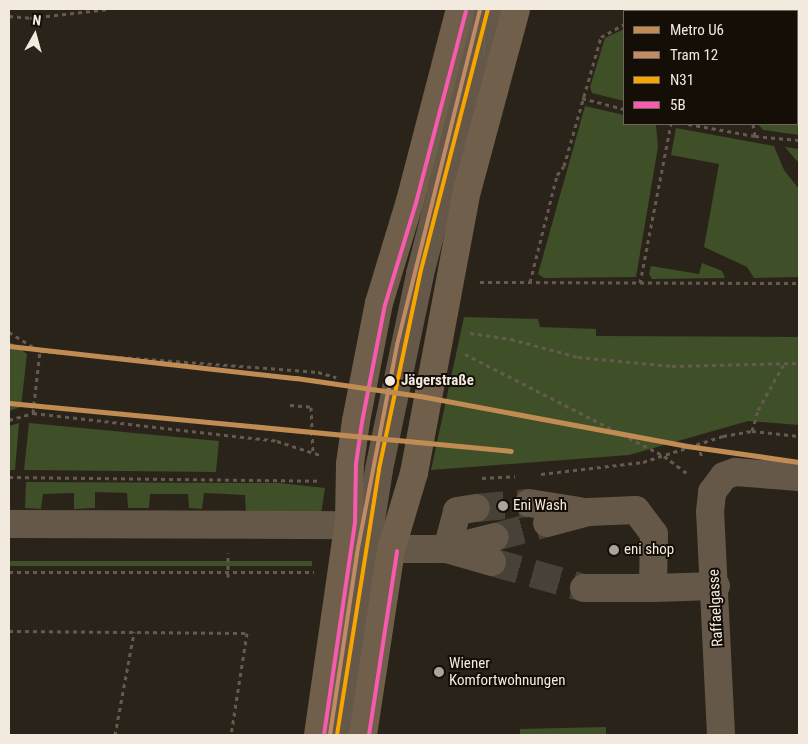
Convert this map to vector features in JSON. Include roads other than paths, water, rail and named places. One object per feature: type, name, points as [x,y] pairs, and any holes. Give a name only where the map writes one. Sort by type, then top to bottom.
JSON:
[{"type":"main road","points":[[363,735],[359,549],[351,455],[379,303],[410,201],[460,9]]},
{"type":"main road","points":[[318,735],[359,549],[422,436],[467,192],[516,9]]},
{"type":"street","points":[[337,735],[359,549],[373,504],[420,274],[488,9]]},
{"type":"street","name":"Raffaelgasse","points":[[722,735],[716,586],[710,500],[717,483],[735,472],[799,477]]},
{"type":"street","points":[[529,503],[588,512],[636,510],[654,534],[653,588]]},
{"type":"street","points":[[447,549],[457,511],[476,508]]},
{"type":"street","points":[[547,523],[588,512]]},
{"type":"street","points":[[9,524],[359,549],[493,549]]},
{"type":"street","points":[[584,588],[716,586]]},
{"type":"tunnel","points":[[476,508],[529,503]]},
{"type":"tunnel","points":[[495,537],[547,523]]},
{"type":"tunnel","points":[[492,562],[584,588]]},
{"type":"tram line","points":[[470,51],[472,9]]},
{"type":"tram line","name":"12","points":[[330,735],[358,548],[397,345],[480,9]]},
{"type":"tram line","points":[[483,55],[486,9]]},
{"type":"metro line","name":"U6","points":[[9,346],[296,378],[420,396],[687,446],[799,462]]},
{"type":"metro line","name":"U6","points":[[9,403],[511,451]]},
{"type":"place","name":"Jägerstraße","points":[[390,381]]},
{"type":"place","name":"Eni Wash","points":[[503,506]]},
{"type":"place","name":"eni shop","points":[[614,550]]},
{"type":"place","name":"Wiener Komfortwohnungen","points":[[439,672]]}]
